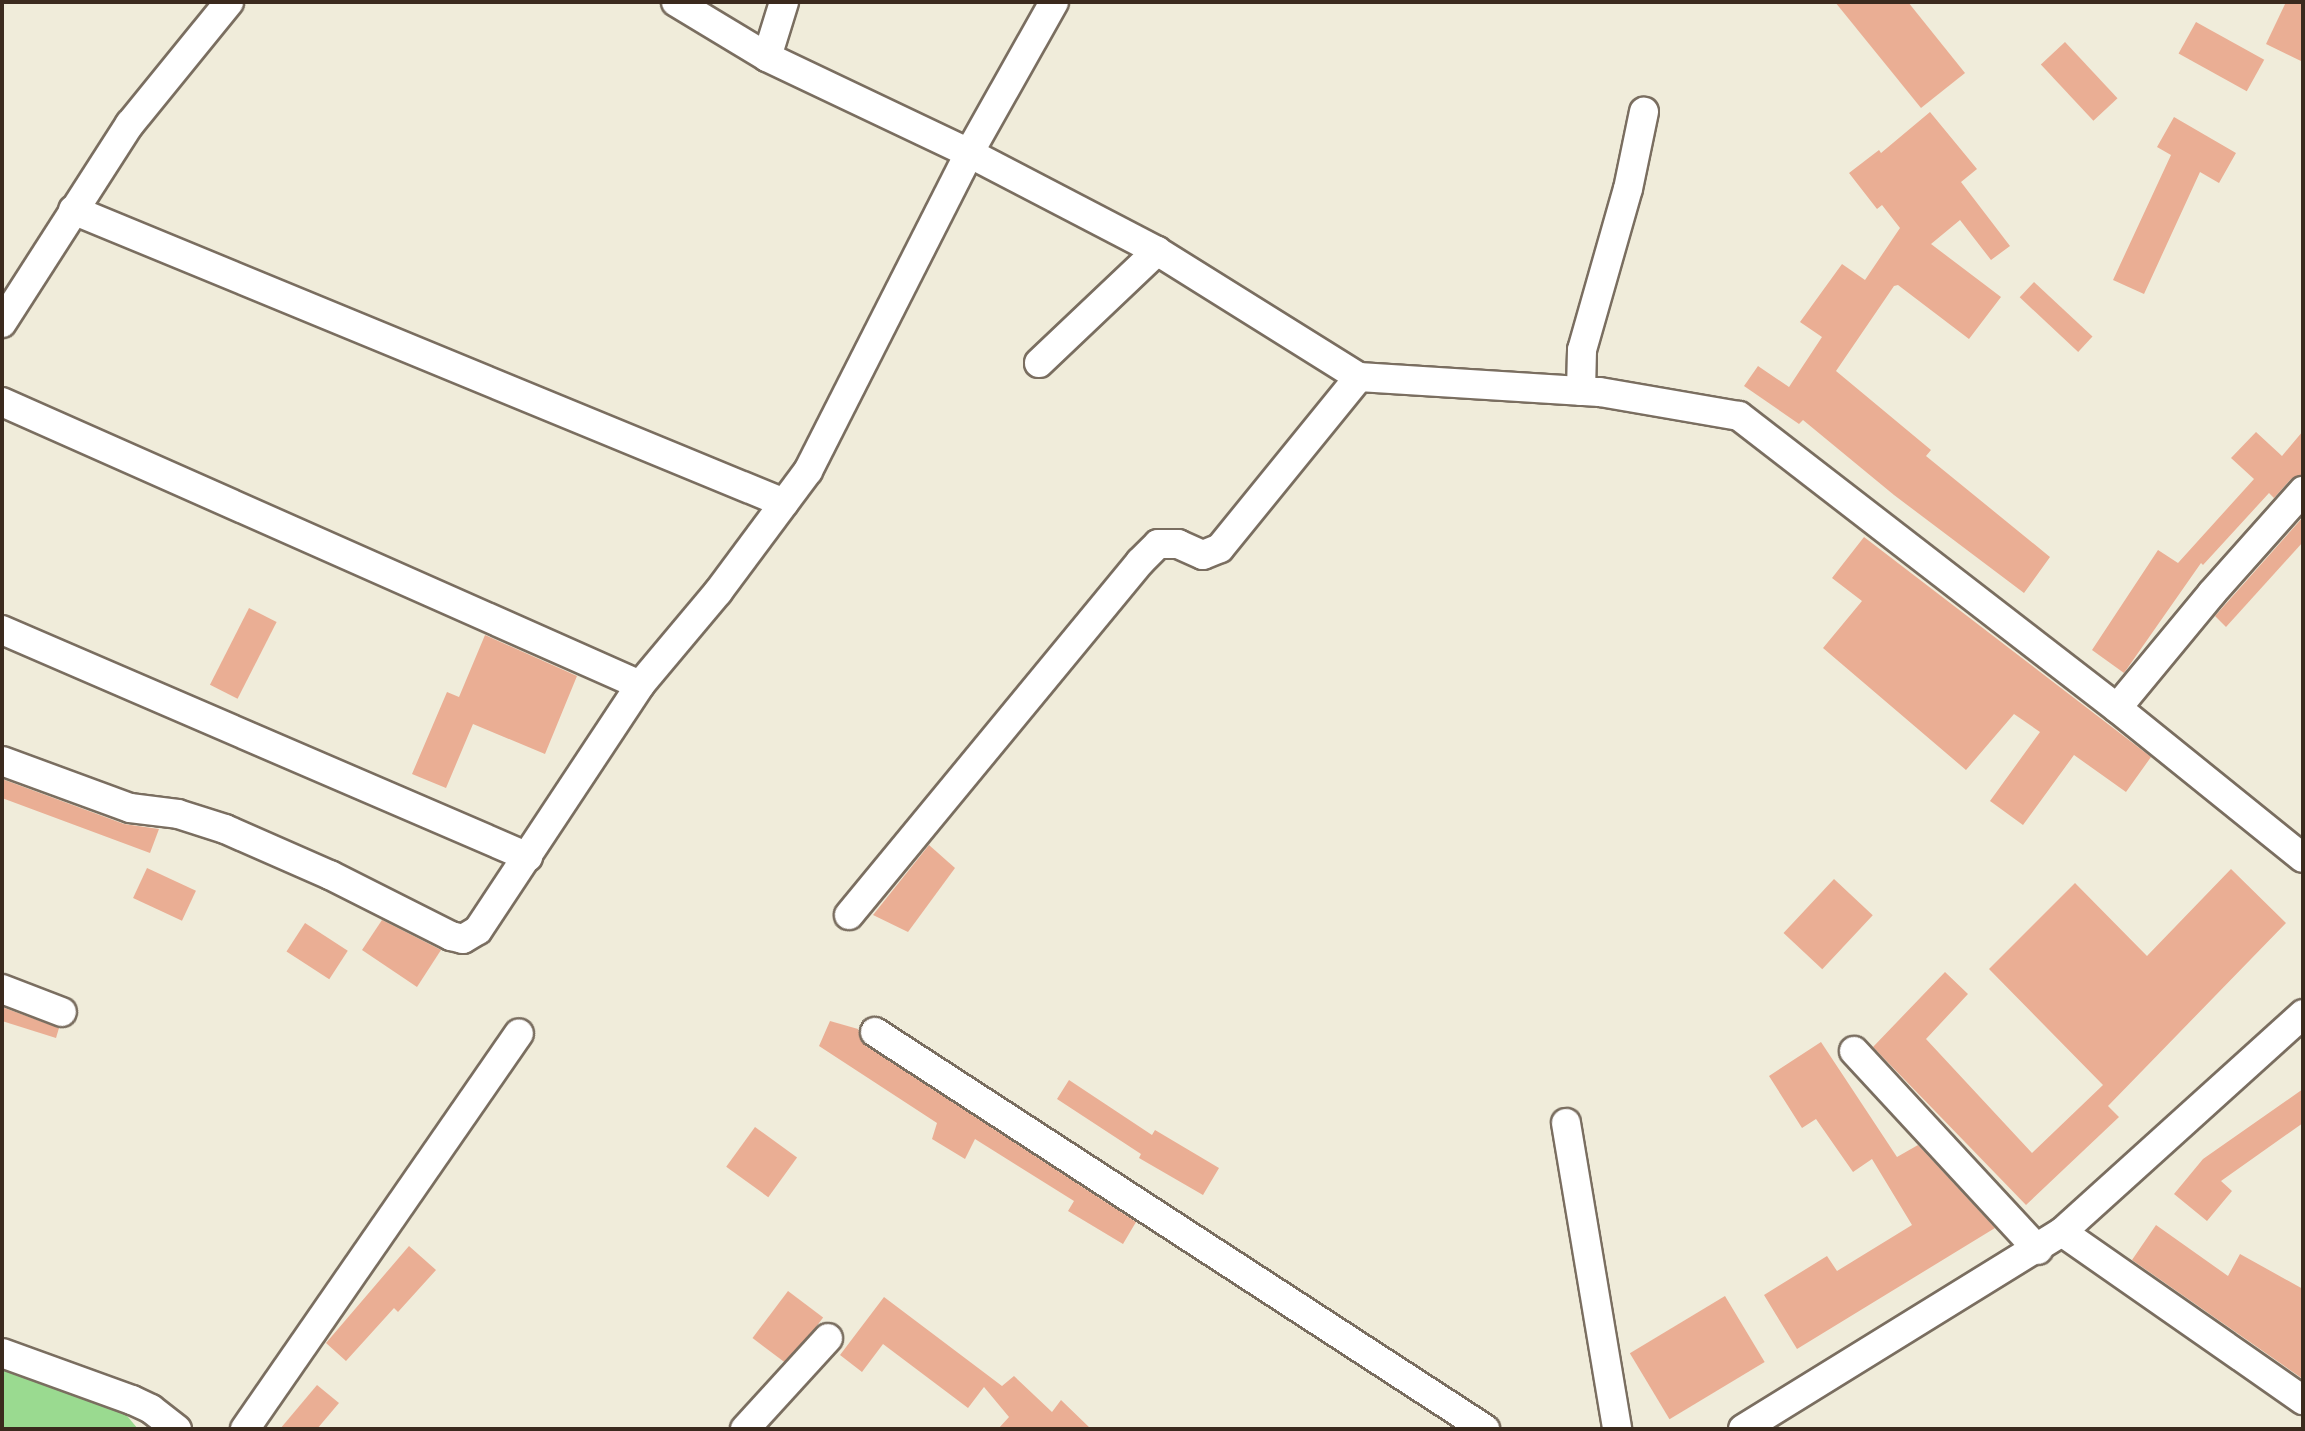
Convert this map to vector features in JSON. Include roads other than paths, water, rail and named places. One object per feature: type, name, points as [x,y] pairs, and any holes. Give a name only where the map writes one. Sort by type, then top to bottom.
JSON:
[{"type":"street","points":[[2,323],[130,124],[229,2]]},
{"type":"street","points":[[676,2],[767,57],[969,153],[1157,251],[1359,377],[1581,391],[1739,416],[2117,708],[2303,858]]},
{"type":"street","points":[[767,57],[784,2]]},
{"type":"street","points":[[2,761],[130,808],[178,814],[225,829],[463,939],[478,930],[640,685],[718,592],[808,471],[969,153],[1054,2]]},
{"type":"street","points":[[1581,391],[1582,350],[1628,189],[1644,112]]},
{"type":"street","points":[[73,210],[784,503]]},
{"type":"street","points":[[1039,363],[1157,251]]},
{"type":"street","points":[[849,915],[1140,562],[1158,544],[1178,544],[1203,555],[1220,548],[1359,377]]},
{"type":"street","points":[[2,402],[640,685]]},
{"type":"street","points":[[2117,708],[2212,593],[2303,491]]},
{"type":"street","points":[[2,630],[528,857]]},
{"type":"street","points":[[2,989],[62,1012]]},
{"type":"street","points":[[1743,1429],[2038,1250],[2062,1232],[2303,1014]]},
{"type":"street","points":[[875,1032],[1485,1429]]},
{"type":"street","points":[[245,1429],[519,1034]]},
{"type":"street","points":[[1854,1051],[2038,1250]]},
{"type":"street","points":[[1566,1123],[1617,1429]]},
{"type":"street","points":[[2062,1232],[2303,1400]]},
{"type":"street","points":[[745,1429],[828,1338]]},
{"type":"street","points":[[2,1353],[132,1400],[151,1409],[177,1429]]}]
